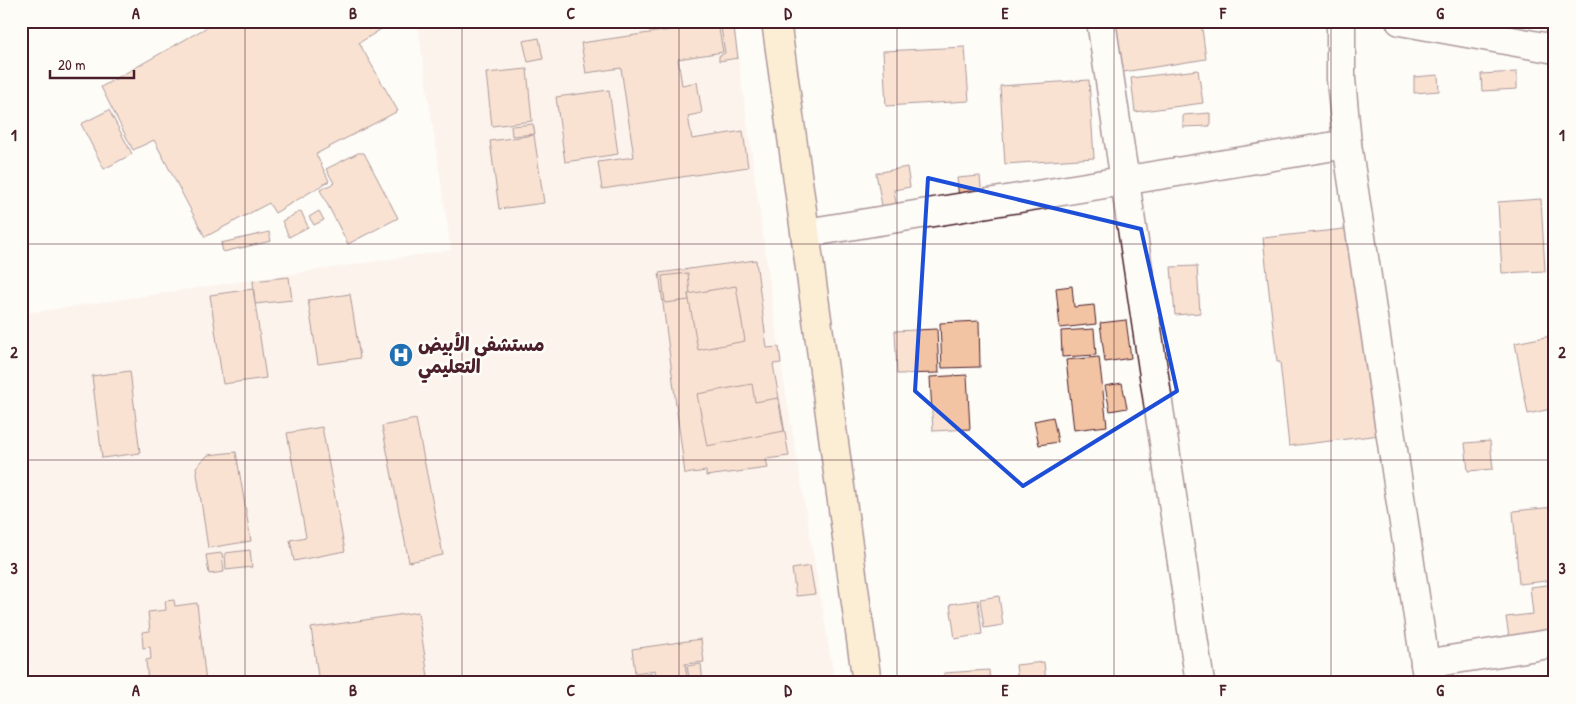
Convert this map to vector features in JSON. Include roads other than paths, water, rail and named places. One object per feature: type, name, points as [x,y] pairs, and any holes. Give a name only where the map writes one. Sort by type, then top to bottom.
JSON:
[{"type":"main road","points":[[776,21],[867,683]]},
{"type":"street","points":[[1100,21],[1200,683]]},
{"type":"street","points":[[1341,21],[1341,78],[1347,144],[1427,673],[1555,643]]},
{"type":"street","points":[[1400,21],[1555,49]]},
{"type":"street","points":[[806,233],[1347,144]]},
{"type":"place","name":"مستشفى الأبيض التعليمي","points":[[401,355]]}]
